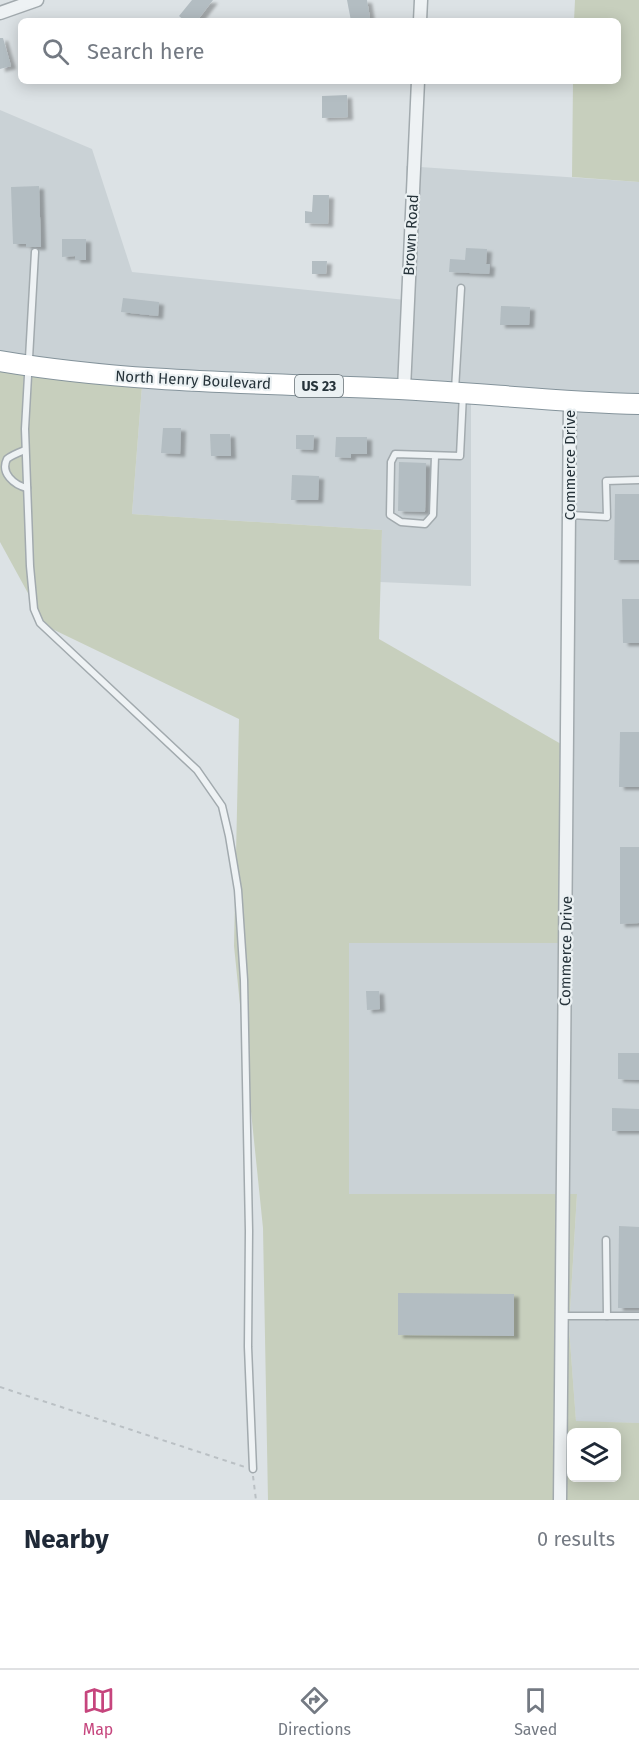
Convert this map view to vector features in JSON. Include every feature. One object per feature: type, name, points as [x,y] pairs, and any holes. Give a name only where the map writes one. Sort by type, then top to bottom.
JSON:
[{"type":"highway","name":"North Henry Boulevard","points":[[0,361],[90,373],[177,380],[404,389],[570,402],[639,404]]},
{"type":"street","points":[[0,13],[38,0]]},
{"type":"street","points":[[420,18],[421,0]]},
{"type":"street","name":"Brown Road","points":[[404,389],[418,84]]},
{"type":"street","name":"Commerce Drive","points":[[560,1500],[570,402]]},
{"type":"lane","points":[[35,252],[25,429],[30,566],[34,609],[40,623],[197,770],[222,806],[229,836],[238,890],[244,980],[249,1231],[248,1347],[253,1469]]},
{"type":"lane","points":[[435,456],[433,515],[425,524],[401,522],[390,515],[391,462],[395,454],[460,456],[461,288]]},
{"type":"lane","points":[[25,450],[9,457],[3,467],[4,476],[10,482],[27,488]]},
{"type":"lane","points":[[570,515],[606,517],[606,481],[639,480]]},
{"type":"lane","points":[[606,1240],[607,1316]]},
{"type":"lane","points":[[563,1316],[639,1316]]},
{"type":"path","points":[[0,1387],[253,1469],[256,1500]]},
{"type":"shaded area","points":[[0,110],[92,149],[132,272],[406,300],[406,166],[639,182],[639,1423],[576,1422],[569,1328],[577,1194],[349,1194],[349,943],[561,943],[569,402],[471,401],[471,586],[380,582],[382,530],[132,514],[143,373],[0,364]]},
{"type":"green space","points":[[575,0],[639,0],[639,182],[572,177],[573,84],[621,84],[621,18],[574,18]]},
{"type":"green space","points":[[0,364],[143,373],[132,514],[382,530],[379,639],[568,748],[562,943],[349,943],[349,1194],[577,1194],[569,1328],[576,1421],[639,1423],[639,1500],[268,1500],[263,1228],[234,946],[239,719],[46,626],[0,542]]},
{"type":"building","points":[[192,0],[213,0],[199,18],[179,16]]},
{"type":"building","points":[[347,0],[367,0],[370,18],[350,18]]},
{"type":"building","points":[[0,38],[3,38],[11,66],[0,69]]},
{"type":"building","points":[[347,95],[348,117],[322,118],[322,96]]},
{"type":"building","points":[[39,186],[41,247],[13,244],[11,187]]},
{"type":"building","points":[[313,195],[329,195],[328,224],[305,223],[305,211],[312,212]]},
{"type":"building","points":[[62,239],[86,239],[86,260],[75,260],[75,256],[62,257]]},
{"type":"building","points":[[466,248],[487,249],[486,264],[490,264],[489,274],[449,272],[450,259],[465,260]]},
{"type":"building","points":[[312,261],[327,261],[326,274],[312,274]]},
{"type":"building","points":[[123,298],[159,302],[158,316],[121,312]]},
{"type":"building","points":[[501,306],[530,307],[529,325],[500,325]]},
{"type":"building","points":[[163,428],[181,428],[180,454],[161,453]]},
{"type":"building","points":[[210,434],[230,434],[231,456],[211,456]]},
{"type":"building","points":[[296,435],[314,435],[313,450],[296,449]]},
{"type":"building","points":[[336,437],[367,437],[367,454],[351,454],[351,458],[335,457]]},
{"type":"building","points":[[399,462],[426,463],[425,512],[398,511]]},
{"type":"building","points":[[292,475],[319,476],[318,500],[291,500]]},
{"type":"building","points":[[615,494],[639,494],[639,560],[614,560]]},
{"type":"building","points":[[622,599],[639,599],[639,643],[623,643]]},
{"type":"building","points":[[620,732],[639,732],[639,787],[619,787]]},
{"type":"building","points":[[620,847],[639,847],[639,923],[620,924]]},
{"type":"building","points":[[366,991],[379,991],[380,1009],[367,1010]]},
{"type":"building","points":[[618,1053],[639,1053],[639,1080],[618,1079]]},
{"type":"building","points":[[612,1108],[639,1109],[639,1131],[612,1131]]},
{"type":"building","points":[[619,1226],[639,1227],[639,1308],[618,1308]]},
{"type":"building","points":[[398,1293],[514,1294],[514,1336],[398,1335]]}]
